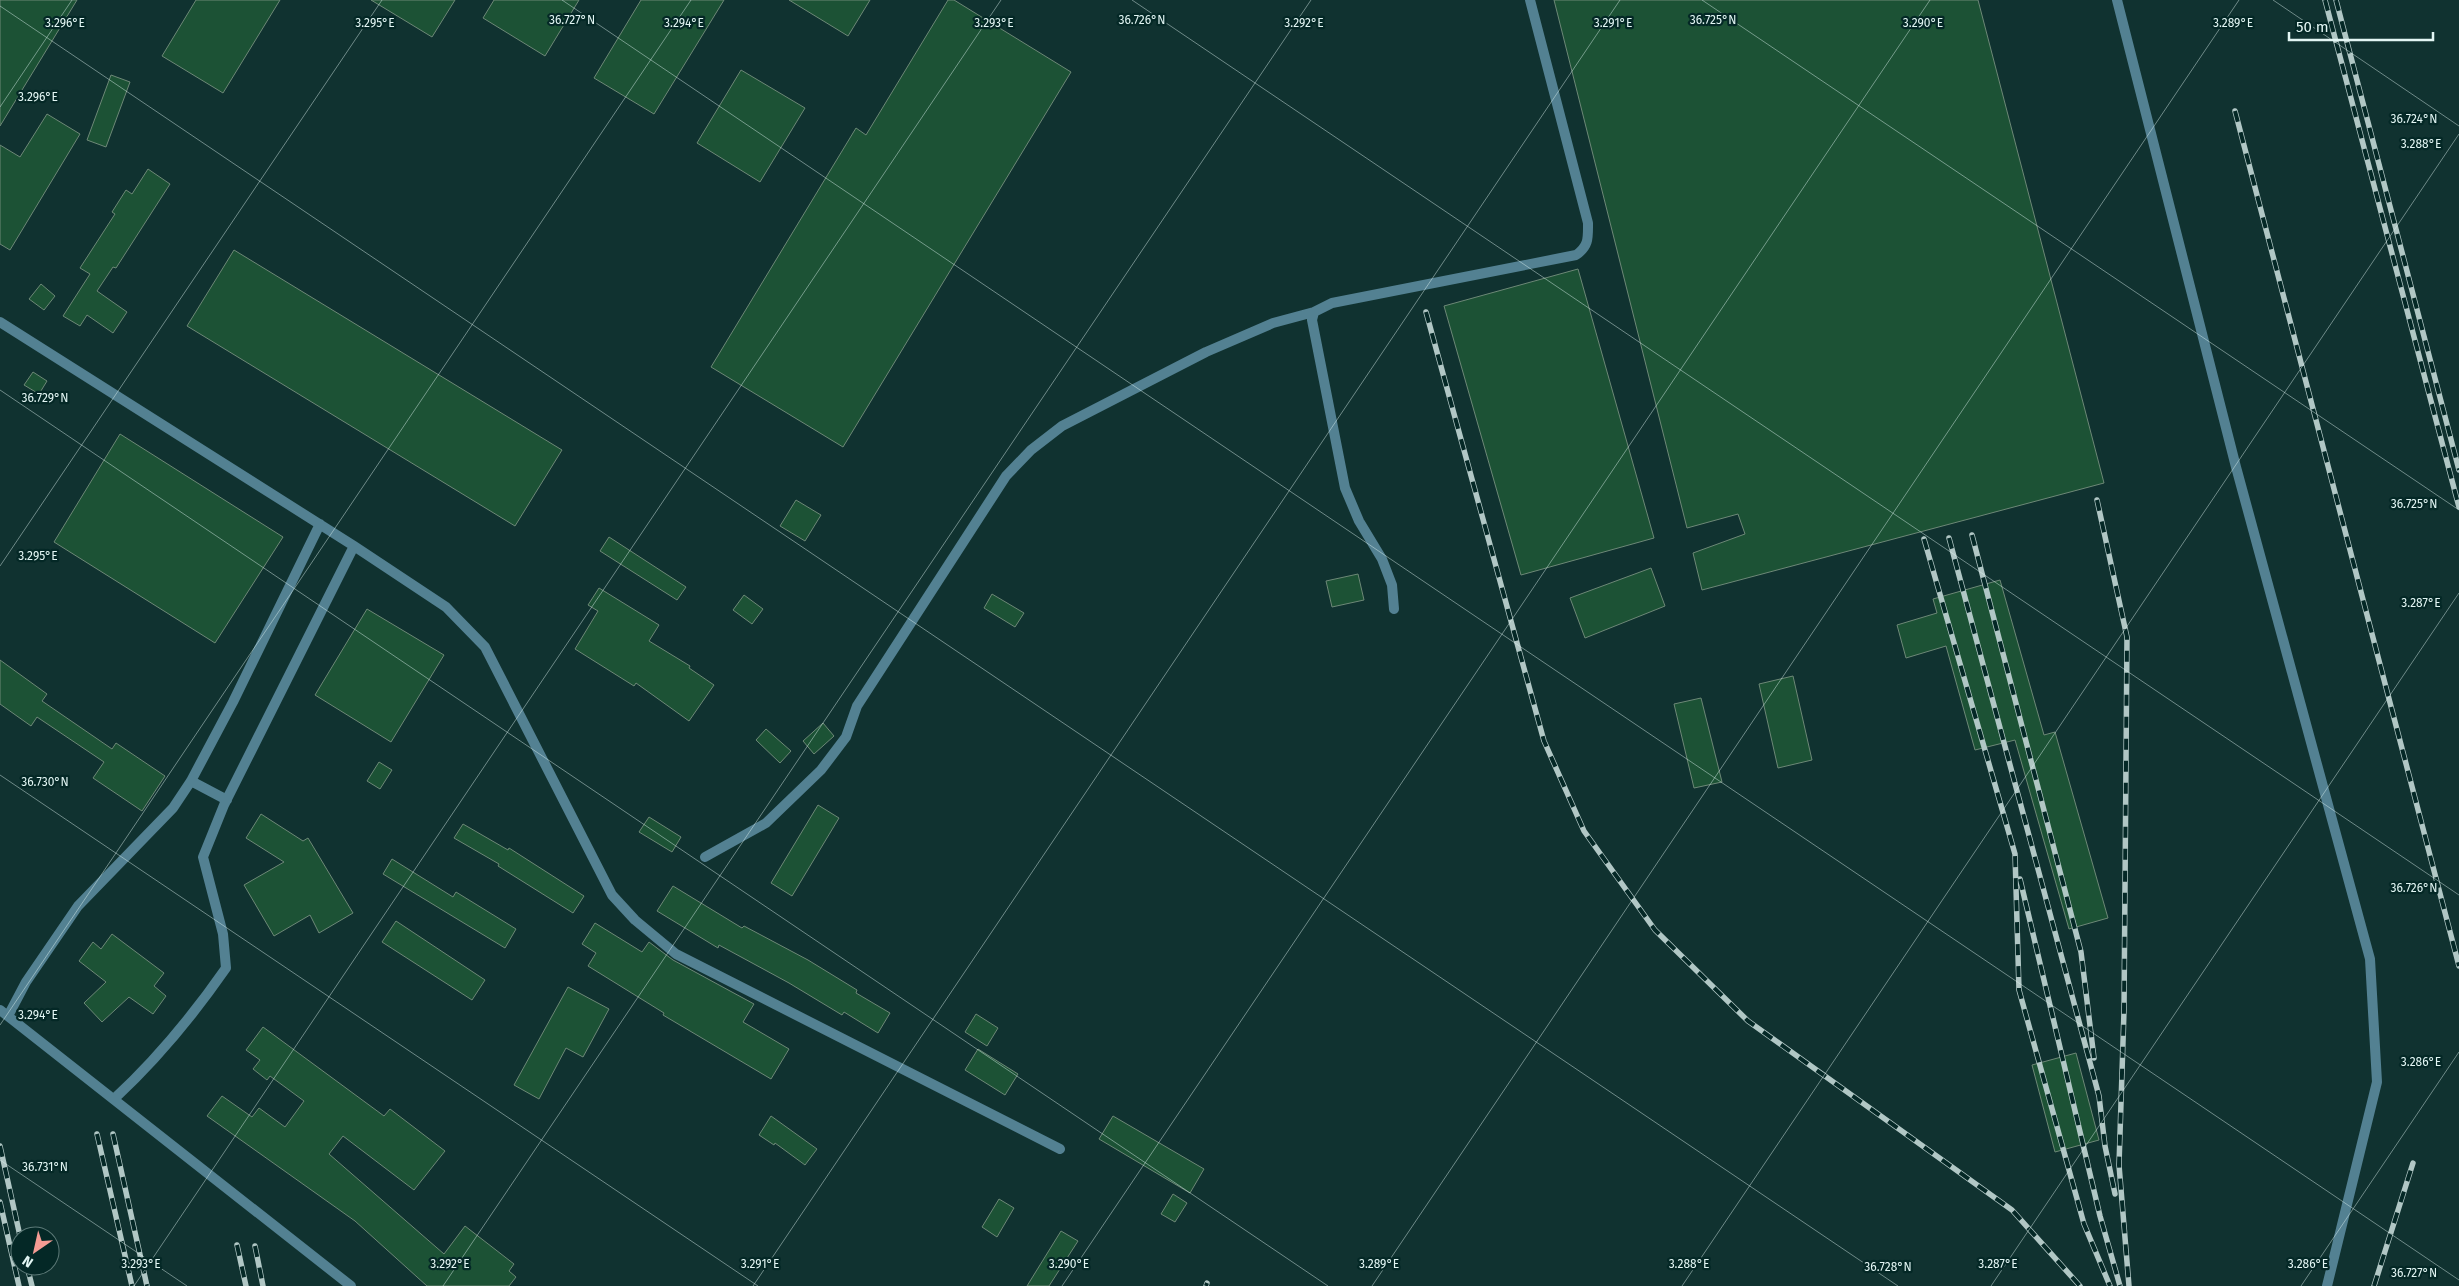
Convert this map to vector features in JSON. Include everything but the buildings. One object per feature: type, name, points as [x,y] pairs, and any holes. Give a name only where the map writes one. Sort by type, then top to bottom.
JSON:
[{"type":"lane","points":[[705,857],[766,823],[821,770],[846,737],[857,706],[1006,476],[1031,450],[1062,426],[1206,352],[1273,323],[1314,312],[1332,303],[1576,255],[1584,250],[1588,242],[1588,223],[1530,0]]},
{"type":"lane","points":[[2117,0],[2236,467],[2370,959],[2377,1082],[2327,1286]]},
{"type":"lane","points":[[1314,312],[1312,320],[1345,488],[1359,521],[1382,559],[1392,585],[1394,609]]},
{"type":"lane","points":[[0,322],[320,524],[446,607],[485,647],[608,888],[636,920],[676,954],[1060,1149]]},
{"type":"lane","points":[[320,524],[233,702],[191,780],[173,808],[78,906],[4,1013],[115,1098],[351,1286]]},
{"type":"lane","points":[[115,1098],[136,1078],[209,993],[226,968],[223,934],[203,857],[227,800],[354,546]]},
{"type":"lane","points":[[191,780],[227,800]]},
{"type":"railway","points":[[2325,0],[2459,507]]},
{"type":"railway","points":[[2336,0],[2459,470]]},
{"type":"railway","points":[[2235,111],[2459,966]]},
{"type":"railway","points":[[1426,312],[1544,741],[1584,831],[1655,930],[1748,1021],[2012,1210],[2080,1286]]},
{"type":"railway","points":[[2097,500],[2127,637],[2124,1011],[2119,1165],[2129,1286]]},
{"type":"railway","points":[[1972,535],[2081,952],[2094,1058]]},
{"type":"railway","points":[[1949,538],[2099,1096],[2105,1146],[2115,1194]]},
{"type":"railway","points":[[1924,539],[2015,854],[2019,990],[2084,1224],[2110,1286]]},
{"type":"railway","points":[[2020,879],[2100,1216],[2120,1286]]},
{"type":"railway","points":[[97,1134],[132,1286]]},
{"type":"railway","points":[[113,1134],[147,1286]]},
{"type":"railway","points":[[0,1146],[18,1226]]},
{"type":"railway","points":[[2374,1286],[2413,1163]]},
{"type":"railway","points":[[0,1202],[19,1286]]},
{"type":"railway","points":[[237,1245],[246,1286]]},
{"type":"railway","points":[[255,1246],[263,1286]]},
{"type":"railway","points":[[30,1276],[32,1286]]}]
